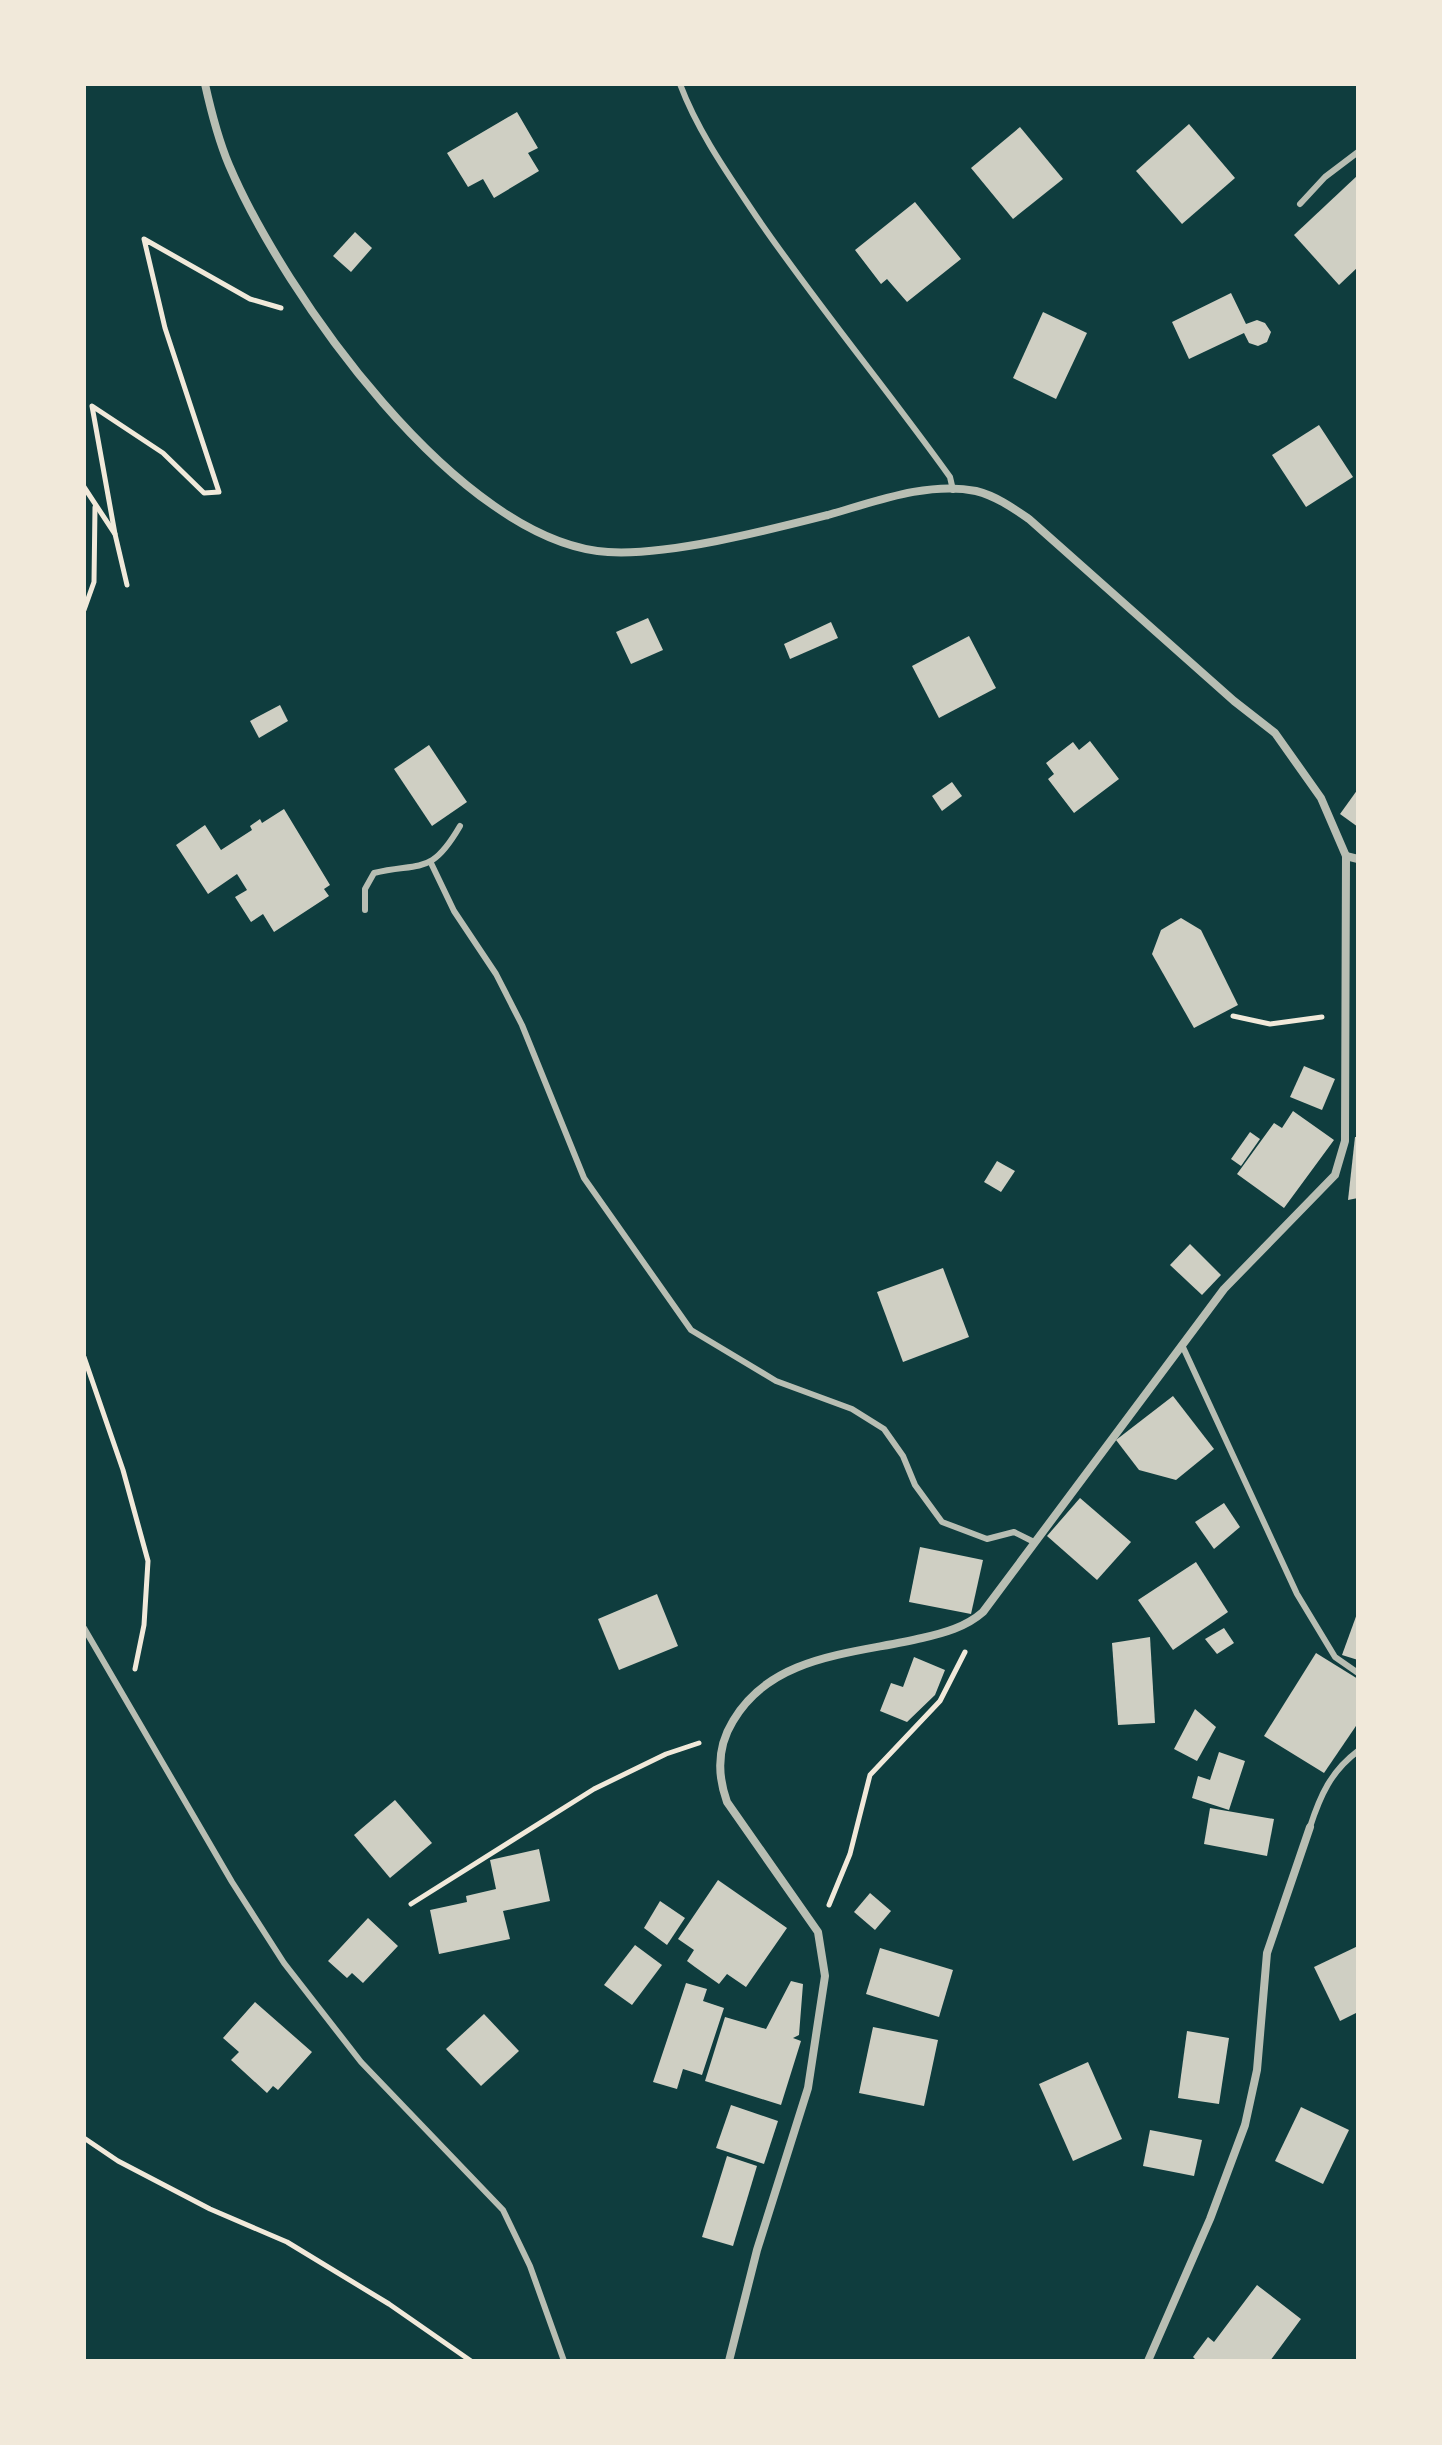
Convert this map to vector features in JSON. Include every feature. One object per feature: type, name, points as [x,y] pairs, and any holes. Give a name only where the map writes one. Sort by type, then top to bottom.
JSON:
[{"type":"street","points":[[205,84],[218,136],[240,189],[320,321],[392,410],[463,483],[502,513],[564,544],[610,552],[656,549],[786,525],[911,494],[953,490],[985,494],[1029,519],[1234,701],[1275,733],[1315,787],[1346,856],[1345,1141],[1335,1175],[1224,1289],[983,1612],[949,1631],[815,1660],[779,1675],[744,1703],[723,1741],[719,1780],[727,1802],[818,1932],[825,1976],[816,2050],[797,2127],[757,2250],[729,2361]]},
{"type":"street","points":[[1346,856],[1358,859]]},
{"type":"street","points":[[1148,2361],[1210,2219],[1245,2125],[1257,2070],[1267,1953],[1310,1827]]},
{"type":"lane","points":[[680,84],[689,109],[718,160],[774,242],[950,477],[953,490]]},
{"type":"lane","points":[[1300,204],[1325,177],[1358,152]]},
{"type":"lane","points":[[365,910],[365,889],[374,873],[414,869],[431,863],[460,826]]},
{"type":"lane","points":[[431,863],[454,911],[496,974],[522,1025],[562,1133],[584,1178],[691,1330],[776,1381],[852,1409],[884,1429],[903,1456],[915,1485],[942,1522],[987,1539],[1014,1532],[1034,1542]]},
{"type":"lane","points":[[1182,1345],[1297,1594],[1335,1657],[1358,1673]]},
{"type":"lane","points":[[84,1628],[284,1963],[361,2062],[503,2210],[530,2266],[564,2361]]},
{"type":"lane","points":[[1310,1827],[1322,1790],[1345,1761],[1358,1751]]},
{"type":"path","points":[[127,585],[92,406],[163,453],[204,493],[219,492],[165,328],[144,239],[250,299],[320,321]]},
{"type":"path","points":[[84,487],[115,534]]},
{"type":"path","points":[[84,610],[94,582],[95,506]]},
{"type":"path","points":[[1233,1016],[1270,1024],[1315,1017],[1346,1021]]},
{"type":"path","points":[[84,1357],[123,1470],[148,1561],[144,1625],[127,1704]]},
{"type":"path","points":[[818,1932],[850,1854],[870,1775],[940,1701],[964,1656],[966,1624]]},
{"type":"path","points":[[411,1904],[594,1789],[679,1749],[723,1741]]},
{"type":"path","points":[[84,2138],[118,2161],[197,2202],[287,2242],[389,2304],[471,2361]]},
{"type":"building","points":[[517,112],[538,148],[528,153],[539,171],[494,198],[483,179],[468,187],[447,153]]},
{"type":"building","points":[[1189,124],[1235,178],[1182,224],[1136,171]]},
{"type":"building","points":[[1020,127],[1063,179],[1013,219],[971,168]]},
{"type":"building","points":[[1358,175],[1358,267],[1339,285],[1294,235]]},
{"type":"building","points":[[915,202],[961,259],[907,302],[887,279],[881,284],[855,250]]},
{"type":"building","points":[[355,232],[372,248],[351,272],[333,256]]},
{"type":"building","points":[[1231,293],[1246,324],[1257,320],[1265,323],[1271,332],[1267,342],[1258,346],[1249,343],[1244,333],[1189,359],[1172,322]]},
{"type":"building","points":[[1043,312],[1087,333],[1056,399],[1013,378]]},
{"type":"building","points":[[1319,425],[1353,477],[1306,507],[1272,455]]},
{"type":"building","points":[[648,618],[663,650],[631,664],[616,632]]},
{"type":"building","points":[[831,622],[838,638],[790,659],[784,644]]},
{"type":"building","points":[[969,636],[996,688],[939,718],[912,666]]},
{"type":"building","points":[[280,705],[288,721],[259,738],[250,721]]},
{"type":"building","points":[[1090,741],[1119,779],[1074,813],[1048,779],[1054,774],[1046,763],[1073,742],[1079,750]]},
{"type":"building","points":[[429,745],[467,802],[432,826],[394,769]]},
{"type":"building","points":[[952,782],[962,796],[942,811],[932,796]]},
{"type":"building","points":[[1358,789],[1358,827],[1340,814]]},
{"type":"building","points":[[284,809],[330,885],[324,889],[329,896],[274,932],[263,914],[251,922],[235,897],[247,890],[237,874],[208,894],[176,845],[205,825],[221,850],[252,830],[250,826],[260,819],[262,823]]},
{"type":"building","points":[[1181,918],[1201,930],[1238,1005],[1194,1028],[1152,954],[1161,930]]},
{"type":"building","points":[[1304,1066],[1335,1079],[1322,1110],[1290,1097]]},
{"type":"building","points":[[1293,1111],[1334,1140],[1284,1208],[1237,1174],[1274,1123],[1282,1128]]},
{"type":"building","points":[[1250,1132],[1260,1139],[1241,1166],[1231,1159]]},
{"type":"building","points":[[1355,1137],[1358,1137],[1358,1198],[1348,1200]]},
{"type":"building","points":[[997,1161],[1015,1171],[1001,1192],[984,1182]]},
{"type":"building","points":[[1190,1244],[1221,1275],[1202,1295],[1170,1265]]},
{"type":"building","points":[[943,1268],[969,1337],[903,1362],[877,1292]]},
{"type":"building","points":[[1173,1396],[1214,1449],[1176,1480],[1139,1470],[1116,1440]]},
{"type":"building","points":[[1080,1498],[1131,1542],[1097,1580],[1047,1536]]},
{"type":"building","points":[[1224,1503],[1240,1527],[1214,1549],[1195,1522]]},
{"type":"building","points":[[920,1547],[983,1560],[971,1614],[909,1602]]},
{"type":"building","points":[[1196,1562],[1228,1612],[1173,1650],[1138,1600]]},
{"type":"building","points":[[657,1594],[678,1646],[619,1670],[598,1619]]},
{"type":"building","points":[[1358,1611],[1358,1660],[1342,1655]]},
{"type":"building","points":[[1224,1628],[1234,1643],[1217,1654],[1205,1639]]},
{"type":"building","points":[[1150,1637],[1155,1723],[1118,1725],[1112,1643]]},
{"type":"building","points":[[1316,1653],[1358,1679],[1358,1723],[1324,1773],[1264,1736]]},
{"type":"building","points":[[914,1657],[945,1670],[935,1695],[907,1722],[880,1711],[891,1683],[903,1687]]},
{"type":"building","points":[[1195,1709],[1216,1727],[1197,1761],[1174,1749]]},
{"type":"building","points":[[1219,1752],[1245,1761],[1229,1810],[1192,1798],[1198,1776],[1210,1780]]},
{"type":"building","points":[[395,1800],[432,1843],[390,1878],[354,1835]]},
{"type":"building","points":[[1210,1808],[1274,1819],[1267,1856],[1204,1844]]},
{"type":"building","points":[[539,1849],[550,1901],[503,1911],[510,1939],[439,1954],[430,1910],[467,1902],[466,1896],[496,1889],[490,1860]]},
{"type":"building","points":[[718,1880],[787,1928],[746,1987],[727,1974],[719,1984],[687,1961],[694,1950],[678,1939]]},
{"type":"building","points":[[870,1893],[891,1911],[875,1930],[854,1912]]},
{"type":"building","points":[[660,1901],[685,1918],[667,1945],[644,1928]]},
{"type":"building","points":[[368,1918],[398,1946],[363,1983],[352,1973],[347,1978],[328,1961]]},
{"type":"building","points":[[635,1945],[662,1965],[632,2005],[604,1985]]},
{"type":"building","points":[[1358,1946],[1358,2012],[1340,2021],[1314,1967]]},
{"type":"building","points":[[880,1948],[953,1970],[939,2017],[866,1994]]},
{"type":"building","points":[[791,1981],[803,1984],[799,2035],[793,2038],[801,2041],[781,2105],[705,2081],[725,2017],[766,2029]]},
{"type":"building","points":[[686,1983],[707,1989],[703,2001],[724,2008],[702,2075],[683,2069],[677,2089],[653,2082]]},
{"type":"building","points":[[255,2002],[312,2052],[278,2090],[273,2086],[267,2093],[231,2060],[239,2052],[223,2038]]},
{"type":"building","points":[[484,2014],[519,2051],[481,2086],[446,2049]]},
{"type":"building","points":[[873,2027],[938,2040],[924,2106],[859,2093]]},
{"type":"building","points":[[1187,2031],[1229,2038],[1219,2104],[1178,2098]]},
{"type":"building","points":[[1088,2062],[1122,2139],[1073,2161],[1039,2084]]},
{"type":"building","points":[[731,2105],[778,2121],[764,2164],[716,2148]]},
{"type":"building","points":[[1301,2107],[1349,2130],[1323,2184],[1275,2161]]},
{"type":"building","points":[[1150,2130],[1202,2140],[1194,2176],[1143,2166]]},
{"type":"building","points":[[727,2156],[757,2166],[733,2246],[702,2237]]},
{"type":"building","points":[[1257,2285],[1301,2319],[1270,2361],[1197,2361],[1193,2357],[1208,2337],[1214,2342]]}]
